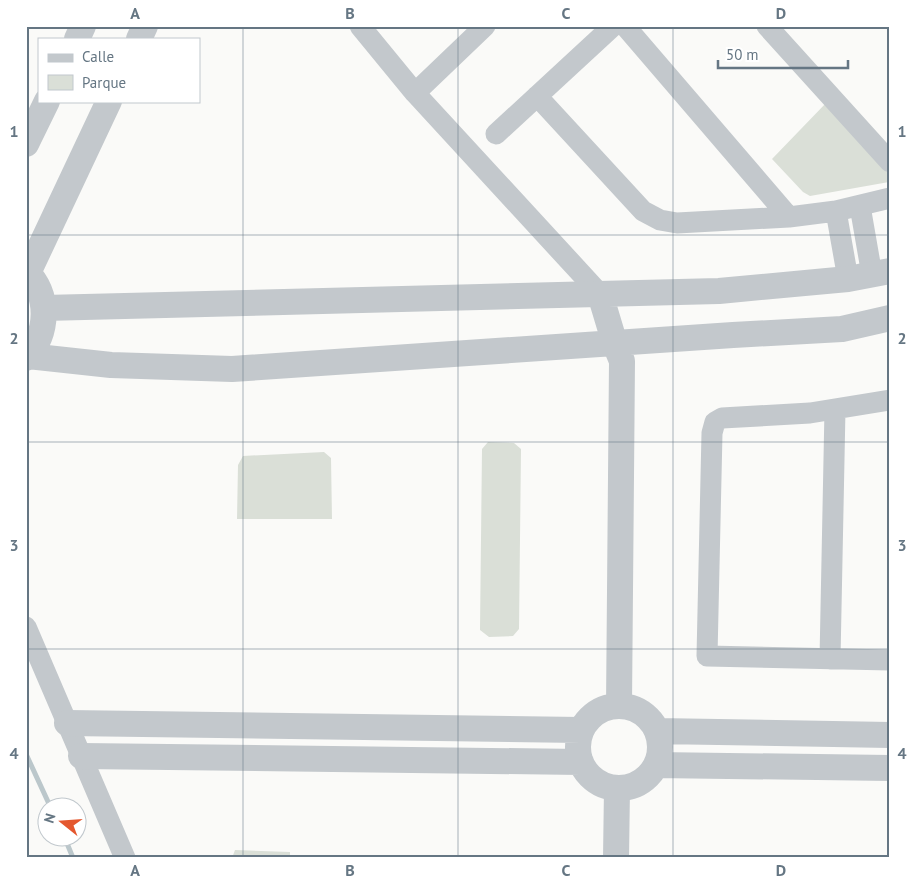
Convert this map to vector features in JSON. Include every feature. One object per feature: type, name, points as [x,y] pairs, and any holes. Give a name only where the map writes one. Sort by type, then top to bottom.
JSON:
[{"type":"street","points":[[77,38],[83,26]]},
{"type":"street","points":[[139,38],[144,26]]},
{"type":"street","points":[[360,26],[415,93],[600,294],[622,362],[619,706]]},
{"type":"street","points":[[415,93],[485,26]]},
{"type":"street","points":[[496,134],[613,26]]},
{"type":"street","points":[[625,26],[790,217]]},
{"type":"street","points":[[767,26],[890,162]]},
{"type":"street","points":[[537,96],[643,211],[660,220],[677,223],[790,217],[836,211],[890,198]]},
{"type":"street","points":[[26,144],[47,102]]},
{"type":"street","points":[[27,357],[36,346],[41,334],[44,308],[36,284],[27,272],[109,102]]},
{"type":"street","points":[[860,206],[870,275]]},
{"type":"street","points":[[836,211],[870,275]]},
{"type":"street","points":[[44,308],[719,290],[870,275]]},
{"type":"street","points":[[27,357],[111,365],[232,369],[734,335],[842,330],[890,318]]},
{"type":"street","points":[[890,400],[810,413],[722,418],[715,422],[712,433],[707,656],[890,660]]},
{"type":"street","points":[[830,658],[834,409]]},
{"type":"street","points":[[26,627],[125,858]]},
{"type":"street","points":[[619,706],[631,708],[641,713],[650,721],[660,742],[656,765],[649,775],[629,787],[617,788],[605,786],[595,781],[586,773],[580,762],[578,741],[581,730],[596,712],[619,706]]},
{"type":"street","points":[[67,723],[581,730]]},
{"type":"street","points":[[656,731],[890,735]]},
{"type":"street","points":[[81,756],[580,762]]},
{"type":"street","points":[[656,765],[890,768]]},
{"type":"street","points":[[616,858],[617,788]]},
{"type":"green space","points":[[827,102],[890,171],[889,182],[810,196],[803,192],[772,159]]},
{"type":"green space","points":[[488,442],[514,443],[521,449],[519,629],[513,636],[489,637],[480,630],[482,449]]},
{"type":"green space","points":[[324,452],[331,458],[332,519],[237,519],[238,465],[243,456]]},
{"type":"green space","points":[[235,850],[290,852],[290,858],[232,858]]},
{"type":"waterway","points":[[26,754],[45,796]]},
{"type":"waterway","points":[[68,846],[73,858]]}]
